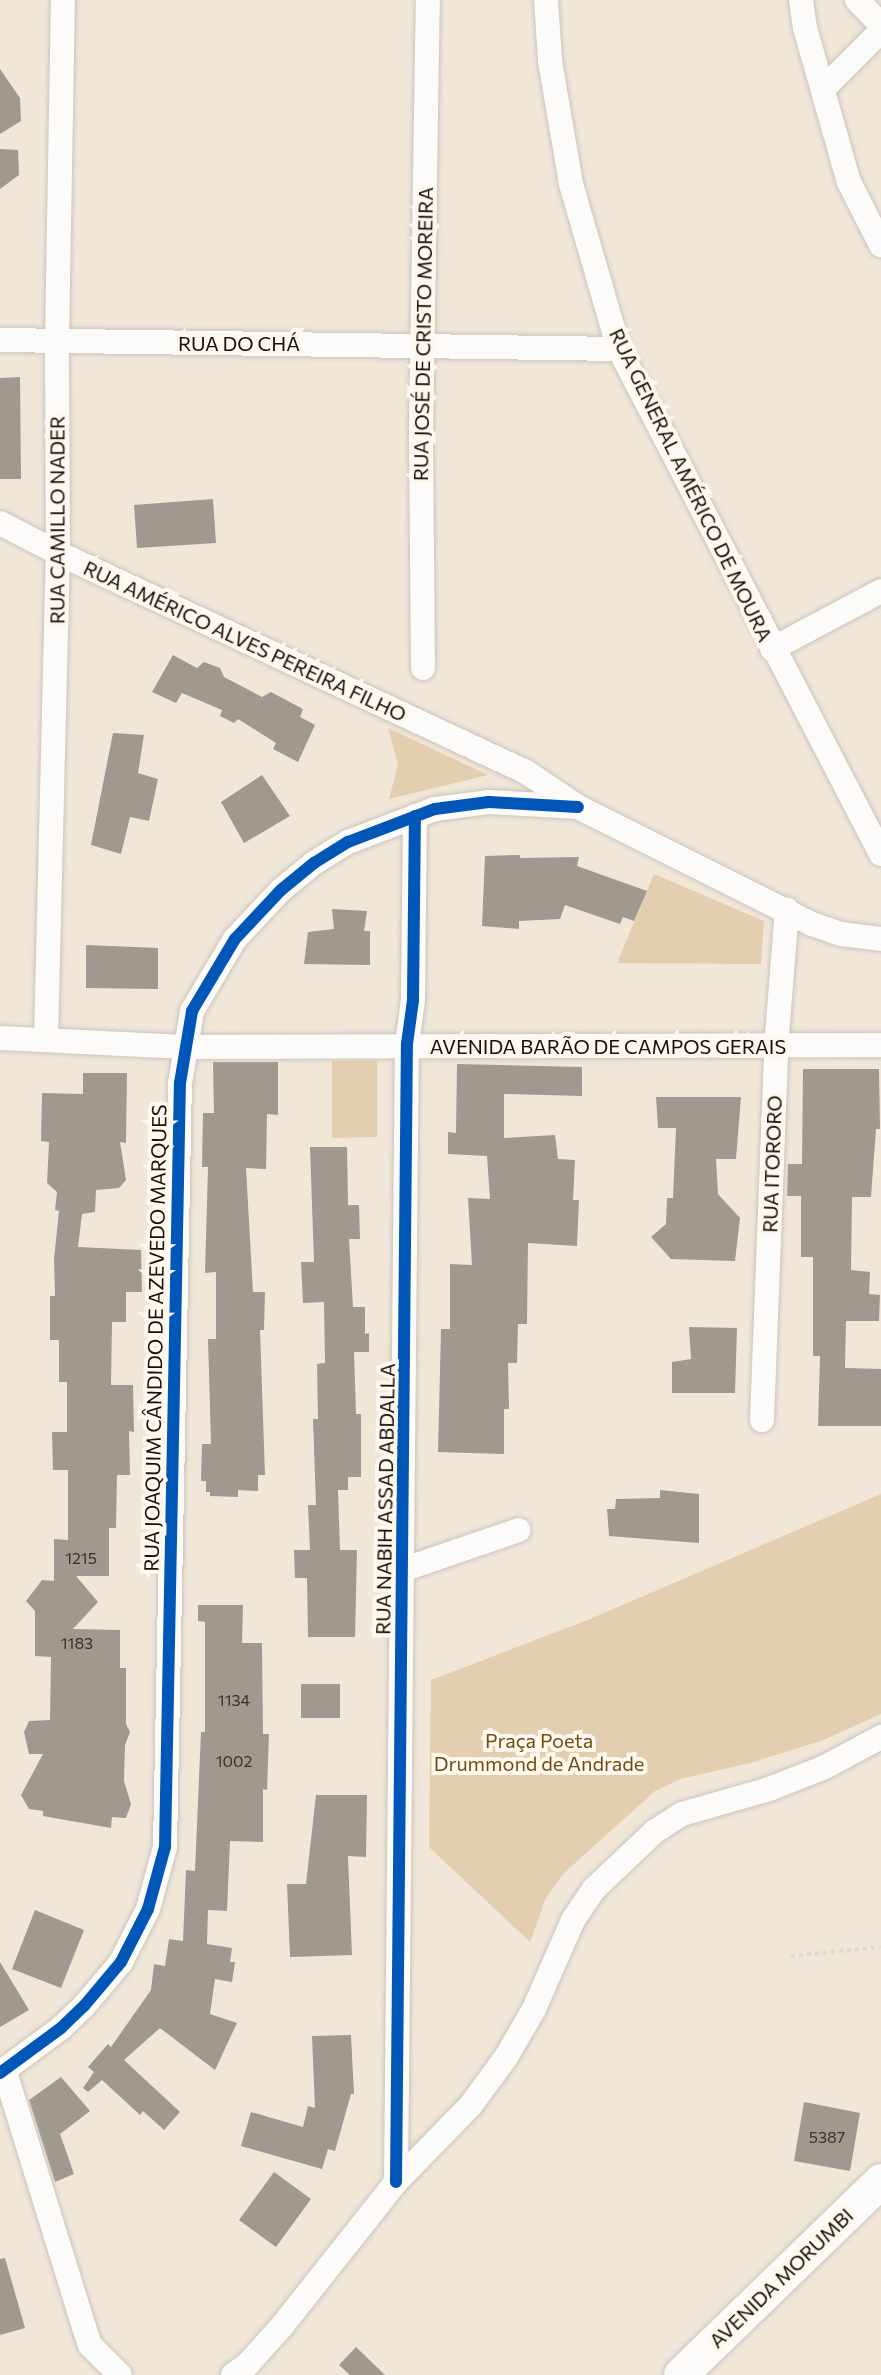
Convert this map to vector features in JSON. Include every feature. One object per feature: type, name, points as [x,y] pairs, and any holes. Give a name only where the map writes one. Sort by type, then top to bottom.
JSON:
[{"type":"main road","name":"AVENIDA MORUMBI","points":[[681,2375],[881,2181]]},
{"type":"street","name":"RUA CAMILLO NADER","points":[[46,1039],[58,553],[57,340],[63,0]]},
{"type":"street","name":"RUA JOSÉ DE CRISTO MOREIRA","points":[[423,668],[422,346],[428,0]]},
{"type":"street","name":"RUA GENERAL AMÉRICO DE MOURA","points":[[546,0],[550,61],[571,184],[619,349],[881,854]]},
{"type":"street","points":[[801,0],[849,182],[881,245]]},
{"type":"street","points":[[823,89],[881,28],[857,0]]},
{"type":"street","name":"RUA DO CHÁ","points":[[0,340],[619,349]]},
{"type":"street","name":"RUA AMÉRICO ALVES PEREIRA FILHO","points":[[0,523],[491,757]]},
{"type":"street","points":[[772,649],[881,591]]},
{"type":"street","points":[[489,802],[498,780],[491,757]]},
{"type":"street","name":"RUA JOAQUIM CÂNDIDO DE AZEVEDO MARQUES","points":[[491,757],[526,772],[578,807],[827,929],[881,939]]},
{"type":"street","name":"RUA JOAQUIM CÂNDIDO DE AZEVEDO MARQUES","points":[[3,2073],[84,2006],[121,1962],[148,1909],[165,1847],[175,1255],[184,1047],[192,1011],[235,939],[281,890],[348,842],[435,809],[489,802],[578,807]]},
{"type":"street","name":"RUA NABIH ASSAD ABDALLA","points":[[396,2182],[405,1569],[407,1044],[413,1000],[415,816]]},
{"type":"street","name":"RUA ITORORO","points":[[762,1420],[776,1048],[787,909]]},
{"type":"street","name":"AVENIDA BARÃO DE CAMPOS GERAIS","points":[[0,1038],[184,1047],[407,1044],[776,1048],[881,1045]]},
{"type":"street","points":[[405,1569],[519,1530]]},
{"type":"street","points":[[233,2375],[248,2364],[282,2326],[396,2182],[471,2105],[506,2057],[534,2009],[573,1920],[587,1898],[654,1832],[682,1814],[708,1804],[769,1789],[825,1767],[881,1737]]},
{"type":"street","points":[[3,2073],[90,2345],[120,2375]]},
{"type":"path","points":[[791,1956],[881,1947]]},
{"type":"green space","points":[[388,728],[488,775],[389,799],[398,765]]},
{"type":"green space","points":[[654,874],[764,921],[761,964],[617,963]]},
{"type":"green space","points":[[332,1061],[377,1061],[377,1137],[332,1138]]},
{"type":"green space","name":"Praça Poeta Drummond de Andrade","points":[[881,1494],[881,1714],[821,1741],[750,1763],[680,1779],[655,1791],[563,1874],[546,1898],[530,1942],[429,1847],[431,1680],[590,1619]]},
{"type":"building","points":[[0,69],[20,98],[21,121],[0,134]]},
{"type":"building","points":[[0,149],[18,150],[19,175],[0,189]]},
{"type":"building","points":[[20,377],[21,479],[0,479],[0,378]]},
{"type":"building","points":[[213,499],[216,543],[137,548],[134,505]]},
{"type":"building","points":[[173,655],[197,668],[204,662],[220,668],[224,677],[262,697],[271,692],[303,709],[300,717],[315,725],[298,762],[273,749],[276,743],[238,719],[234,723],[220,716],[222,710],[182,693],[176,703],[152,692]]},
{"type":"building","points":[[113,733],[144,735],[138,773],[158,779],[149,821],[130,817],[121,854],[91,845]]},
{"type":"building","points":[[262,775],[290,816],[244,843],[221,802]]},
{"type":"building","points":[[520,855],[520,858],[579,857],[577,866],[647,891],[634,921],[623,917],[620,924],[565,905],[560,919],[519,921],[519,929],[482,926],[485,856]]},
{"type":"building","points":[[332,909],[367,911],[364,931],[370,931],[370,965],[304,964],[308,932],[334,929]]},
{"type":"building","points":[[86,945],[158,948],[158,989],[86,988]]},
{"type":"building","points":[[213,1062],[278,1062],[278,1115],[267,1114],[266,1169],[246,1168],[253,1292],[265,1292],[264,1330],[260,1330],[265,1475],[258,1475],[258,1491],[238,1490],[238,1497],[210,1496],[210,1492],[206,1492],[206,1481],[201,1481],[202,1444],[211,1444],[208,1339],[216,1339],[216,1272],[205,1273],[208,1167],[202,1167],[203,1113],[214,1113]]},
{"type":"building","points":[[457,1064],[582,1067],[582,1096],[504,1094],[504,1138],[555,1135],[558,1159],[575,1160],[573,1200],[579,1200],[577,1246],[528,1243],[527,1324],[518,1324],[517,1363],[508,1363],[509,1409],[504,1409],[504,1454],[438,1452],[441,1329],[450,1329],[450,1264],[472,1265],[468,1198],[490,1199],[487,1156],[448,1154],[448,1132],[456,1133]]},
{"type":"building","points":[[803,1069],[879,1069],[880,1129],[876,1129],[871,1197],[852,1197],[851,1270],[870,1272],[869,1294],[880,1295],[879,1321],[846,1321],[845,1368],[881,1369],[881,1426],[818,1426],[820,1356],[813,1356],[813,1257],[801,1257],[801,1196],[787,1196],[788,1164],[802,1164]]},
{"type":"building","points":[[83,1073],[127,1073],[126,1143],[120,1142],[126,1180],[119,1188],[96,1190],[95,1212],[82,1214],[78,1247],[141,1250],[142,1292],[126,1292],[126,1322],[112,1322],[111,1385],[133,1385],[134,1432],[129,1431],[130,1475],[117,1475],[116,1528],[109,1528],[109,1576],[76,1576],[98,1602],[73,1629],[120,1630],[120,1668],[126,1668],[126,1724],[130,1732],[125,1745],[124,1781],[131,1804],[126,1818],[112,1817],[111,1828],[43,1816],[43,1811],[29,1809],[21,1795],[43,1754],[29,1754],[24,1732],[29,1721],[50,1720],[51,1657],[35,1656],[35,1611],[26,1601],[42,1580],[54,1581],[54,1539],[68,1540],[68,1470],[53,1470],[52,1432],[67,1432],[67,1382],[59,1382],[59,1340],[50,1340],[50,1296],[55,1296],[54,1259],[59,1211],[55,1210],[57,1192],[47,1183],[49,1142],[41,1141],[42,1093],[83,1094]]},
{"type":"building","points":[[656,1097],[741,1097],[736,1159],[716,1159],[718,1194],[740,1218],[735,1261],[671,1259],[651,1237],[666,1224],[667,1198],[673,1198],[676,1128],[658,1128]]},
{"type":"building","points":[[310,1147],[347,1147],[348,1205],[359,1205],[360,1239],[349,1239],[353,1307],[365,1307],[365,1334],[369,1333],[369,1352],[354,1352],[356,1414],[361,1414],[361,1477],[348,1477],[348,1490],[338,1490],[340,1550],[357,1550],[355,1637],[308,1637],[307,1578],[295,1578],[294,1550],[310,1550],[308,1505],[316,1505],[313,1419],[318,1419],[317,1364],[325,1363],[324,1302],[303,1303],[301,1262],[314,1262]]},
{"type":"building","points":[[689,1327],[737,1328],[735,1393],[672,1393],[672,1362],[691,1359]]},
{"type":"building","points":[[660,1490],[699,1494],[699,1543],[609,1536],[607,1509],[615,1509],[616,1499],[660,1498]]},
{"type":"building","points":[[198,1605],[243,1605],[242,1643],[262,1643],[263,1734],[269,1734],[267,1790],[263,1789],[263,1842],[230,1841],[227,1911],[208,1910],[207,1944],[232,1948],[230,1962],[235,1962],[232,1982],[215,1979],[210,2014],[237,2023],[215,2070],[160,2028],[124,2060],[180,2112],[164,2130],[143,2111],[140,2115],[102,2080],[88,2092],[83,2088],[94,2072],[88,2067],[108,2044],[111,2047],[151,1990],[154,1964],[165,1966],[169,1939],[183,1941],[186,1870],[195,1871],[201,1732],[205,1732],[205,1622],[198,1621]]},
{"type":"building","points":[[301,1684],[340,1684],[340,1718],[301,1718]]},
{"type":"building","points":[[316,1795],[367,1795],[366,1857],[348,1856],[352,1955],[290,1957],[287,1884],[306,1884]]},
{"type":"building","points":[[35,1910],[84,1930],[61,1988],[12,1969]]},
{"type":"building","points":[[0,1962],[29,2010],[0,2027]]},
{"type":"building","points":[[351,2035],[354,2094],[351,2094],[335,2151],[328,2149],[322,2169],[241,2146],[251,2112],[303,2127],[308,2106],[315,2108],[312,2036]]},
{"type":"building","points":[[61,2077],[90,2111],[60,2134],[74,2174],[55,2182],[29,2100]]},
{"type":"building","points":[[804,2102],[860,2113],[850,2171],[794,2161]]},
{"type":"building","points":[[274,2172],[311,2199],[276,2247],[239,2220]]},
{"type":"building","points":[[5,2258],[25,2328],[0,2335],[0,2259]]},
{"type":"building","points":[[356,2347],[385,2375],[350,2375],[339,2365]]},
{"type":"cycle path","points":[[0,2073],[61,2028],[121,1962],[148,1909],[165,1847],[180,1083],[192,1011],[235,939],[281,890],[314,863],[348,842],[435,809],[489,802],[578,807]]},
{"type":"cycle path","points":[[396,2182],[407,1044],[413,1000],[415,816]]}]
